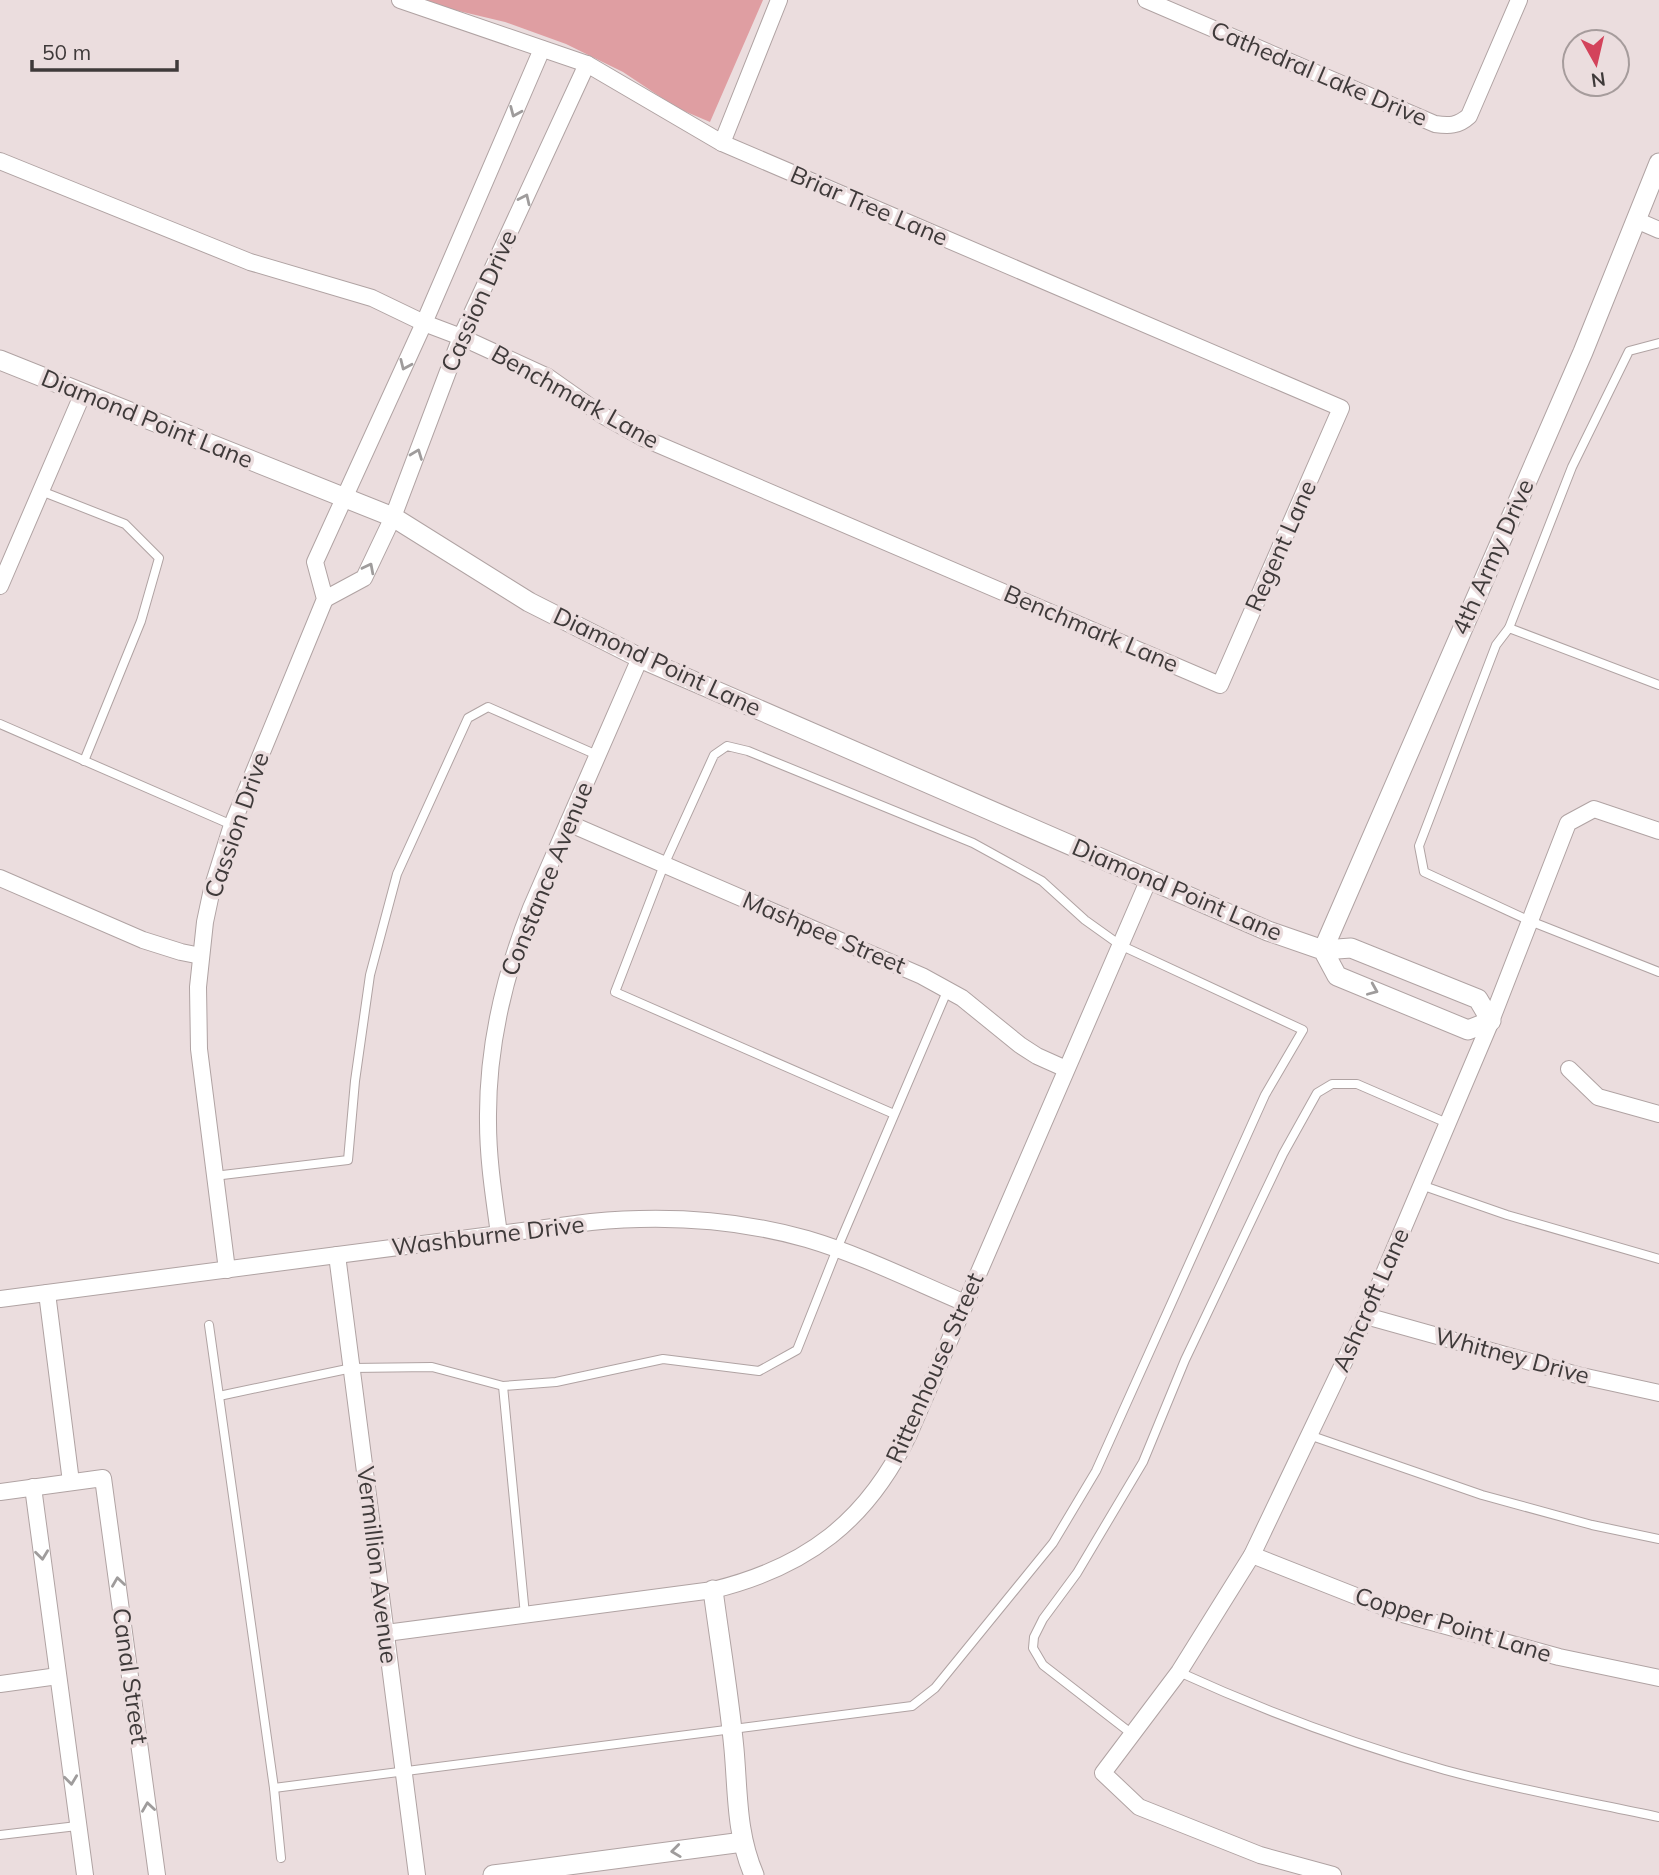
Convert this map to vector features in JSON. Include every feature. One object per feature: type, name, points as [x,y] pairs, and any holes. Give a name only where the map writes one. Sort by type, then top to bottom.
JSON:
[{"type":"street","name":"Briar Tree Lane","points":[[400,0],[587,64],[722,143],[1341,408]]},
{"type":"street","points":[[722,143],[779,0]]},
{"type":"street","name":"Cathedral Lake Drive","points":[[1146,0],[1435,124],[1454,126],[1469,116],[1519,0]]},
{"type":"street","name":"Cassion Drive","points":[[227,1270],[199,1049],[201,956],[212,889],[232,825],[325,599],[315,562],[424,323],[542,49]]},
{"type":"street","name":"Cassion Drive","points":[[325,599],[364,578],[393,517],[461,337],[587,64]]},
{"type":"street","name":"Benchmark Lane","points":[[0,161],[250,262],[372,298],[548,377],[602,415],[643,438],[1220,685]]},
{"type":"street","name":"4th Army Drive","points":[[1323,950],[1583,352],[1659,163]]},
{"type":"street","points":[[1636,220],[1659,230]]},
{"type":"street","name":"Diamond Point Lane","points":[[0,360],[393,517],[528,602],[640,658],[1268,931],[1323,950],[1351,948],[1478,999],[1491,1021]]},
{"type":"street","points":[[0,586],[4,563],[40,491],[83,393]]},
{"type":"street","name":"Regent Lane","points":[[1220,685],[1341,408]]},
{"type":"street","name":"Constance Avenue","points":[[499,1234],[489,1154],[488,1122],[491,1059],[502,997],[520,937],[640,658]]},
{"type":"street","name":"Ashcroft Lane","points":[[1333,1875],[1260,1855],[1139,1807],[1103,1773],[1179,1672],[1252,1555],[1366,1316],[1491,1021],[1568,823],[1594,809],[1659,831]]},
{"type":"street","name":"Mashpee Street","points":[[568,823],[910,970],[962,998],[1037,1056],[1066,1069]]},
{"type":"street","points":[[0,878],[143,940],[201,956]]},
{"type":"street","name":"Rittenhouse Street","points":[[386,1633],[713,1590],[759,1577],[802,1557],[840,1529],[873,1495],[904,1444],[1149,879]]},
{"type":"street","points":[[1323,950],[1337,975],[1349,981],[1468,1030],[1491,1021]]},
{"type":"street","points":[[1569,1069],[1598,1097],[1659,1114]]},
{"type":"street","name":"Washburne Drive","points":[[0,1299],[622,1219],[684,1219],[777,1231],[837,1249],[965,1303]]},
{"type":"street","name":"Vermillion Avenue","points":[[337,1255],[417,1875]]},
{"type":"street","points":[[0,1492],[71,1482],[47,1293]]},
{"type":"street","name":"Whitney Drive","points":[[1366,1316],[1577,1375],[1659,1393]]},
{"type":"street","name":"Canal Street","points":[[71,1482],[103,1478],[157,1875]]},
{"type":"street","points":[[33,1487],[85,1875]]},
{"type":"street","name":"Copper Point Lane","points":[[1252,1555],[1399,1613],[1559,1657],[1659,1678]]},
{"type":"street","points":[[713,1590],[731,1729],[737,1809],[743,1842],[754,1875]]},
{"type":"street","points":[[0,1684],[58,1676]]},
{"type":"street","points":[[493,1875],[743,1842]]},
{"type":"lane","points":[[1659,343],[1629,351],[1572,467],[1509,628],[1496,645],[1419,846],[1424,873],[1530,921],[1659,972]]},
{"type":"lane","points":[[40,491],[125,524],[159,558],[141,621],[84,761]]},
{"type":"lane","points":[[1509,628],[1659,685]]},
{"type":"lane","points":[[214,1176],[348,1160],[355,1081],[370,975],[397,874],[468,718],[488,707],[597,755]]},
{"type":"lane","points":[[0,724],[232,825]]},
{"type":"lane","points":[[274,1788],[912,1706],[935,1688],[1053,1543],[1096,1471],[1265,1095],[1303,1030],[1119,945],[1085,920],[1042,881],[974,843],[748,751],[727,746],[714,755],[664,864],[615,992],[894,1114]]},
{"type":"lane","points":[[219,1396],[352,1368],[432,1367],[503,1386],[556,1382],[663,1359],[759,1371],[797,1350],[948,989]]},
{"type":"lane","points":[[1132,1734],[1043,1665],[1033,1648],[1034,1637],[1043,1619],[1077,1573],[1143,1462],[1208,1311],[1283,1154],[1317,1093],[1332,1084],[1357,1084],[1447,1123]]},
{"type":"lane","points":[[1421,1185],[1507,1215],[1659,1259]]},
{"type":"lane","points":[[209,1325],[274,1788],[281,1858]]},
{"type":"lane","points":[[503,1386],[525,1615]]},
{"type":"lane","points":[[1310,1435],[1482,1495],[1592,1525],[1659,1539]]},
{"type":"lane","points":[[1179,1672],[1239,1700],[1343,1738],[1446,1770],[1659,1817]]},
{"type":"lane","points":[[0,1835],[78,1826]]},
{"type":"shaded area","points":[[426,0],[763,0],[710,122],[677,108],[623,72],[566,44],[505,22],[442,7]]}]
